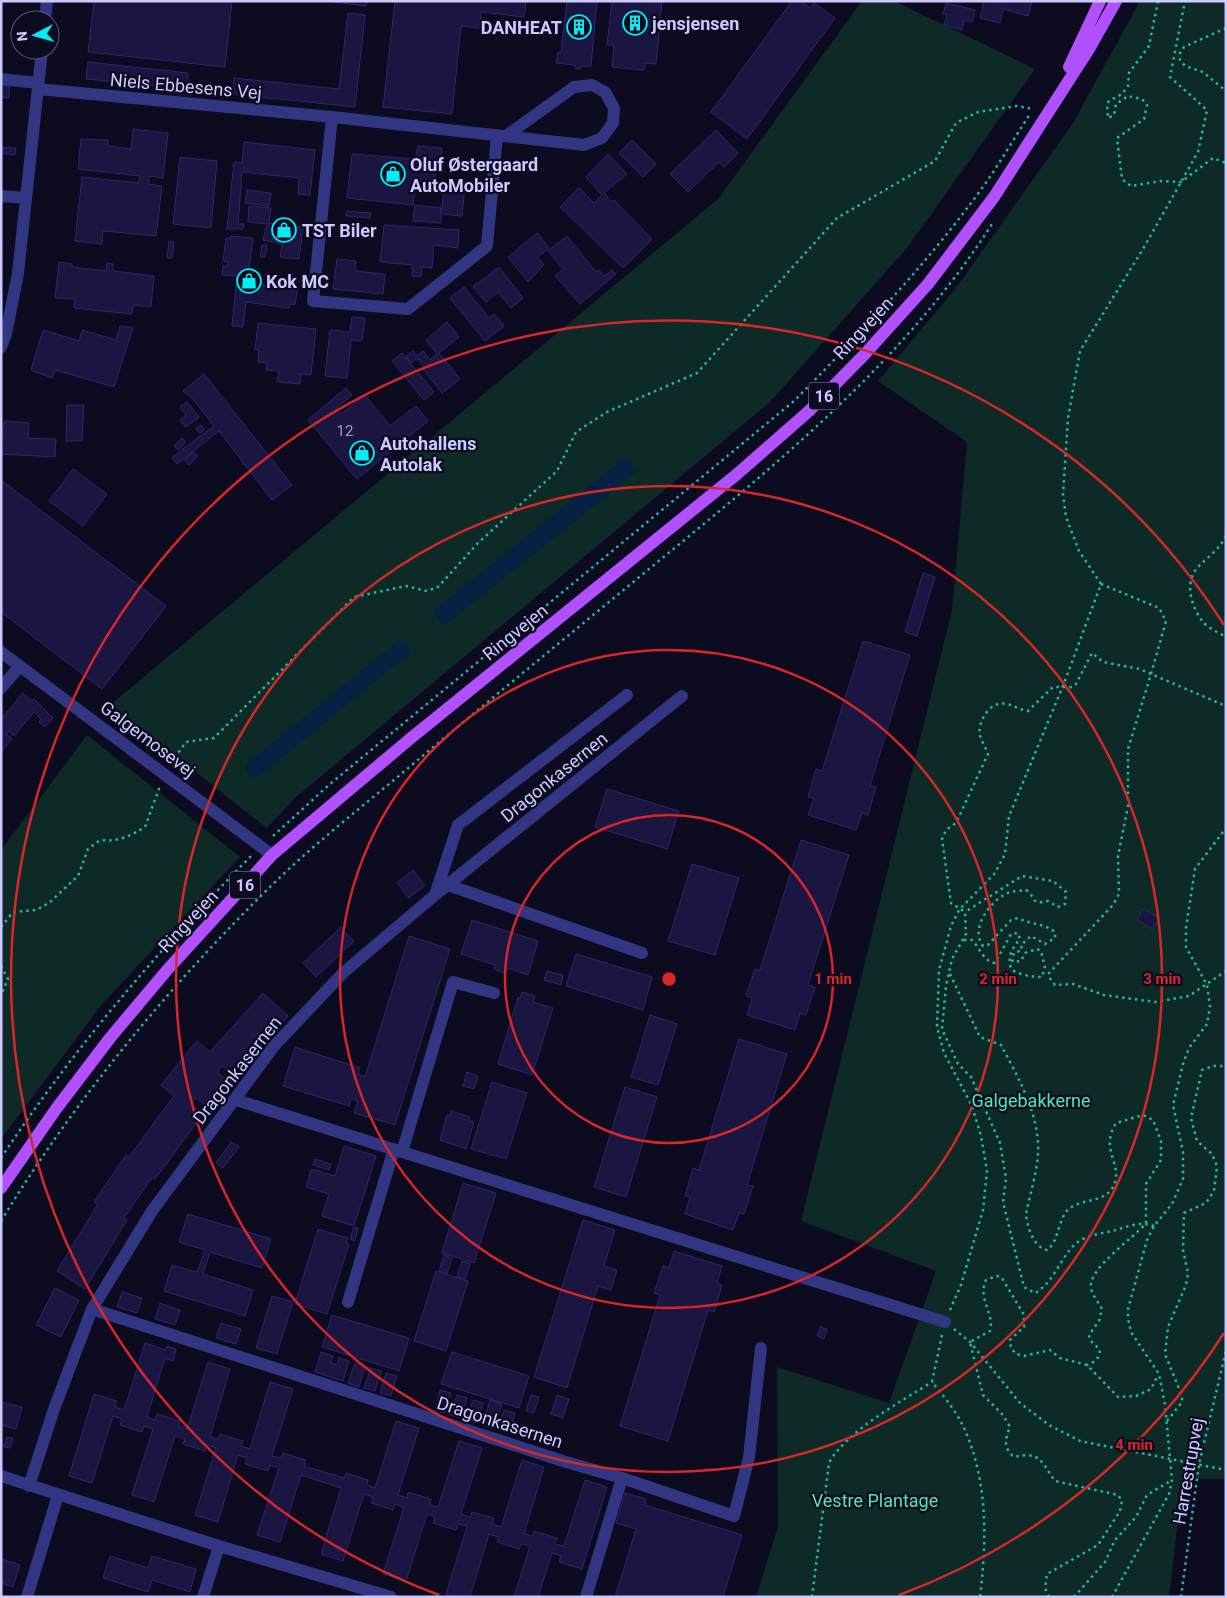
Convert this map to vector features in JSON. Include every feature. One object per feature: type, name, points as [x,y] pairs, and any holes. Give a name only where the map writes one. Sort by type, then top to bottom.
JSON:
[{"type":"main road","name":"Ringvejen","points":[[1051,105],[1100,1]]},
{"type":"main road","name":"Ringvejen","points":[[1,1188],[56,1109],[110,1038],[188,945],[272,855],[411,738],[736,475],[809,411],[864,355],[928,284],[994,196],[1051,105],[1090,49],[1116,1]]},
{"type":"street","points":[[1,347],[6,334],[18,273],[41,60]]},
{"type":"street","name":"Niels Ebbesens Vej","points":[[1,79],[38,86],[584,145],[602,138],[613,123],[614,108],[605,92],[592,85],[574,87],[502,136]]},
{"type":"street","points":[[332,117],[313,301],[408,309],[487,246],[502,136]]},
{"type":"street","points":[[1,196],[26,198]]},
{"type":"street","name":"Galgemosevej","points":[[1,652],[272,855]]},
{"type":"street","points":[[1,688],[20,666]]},
{"type":"street","points":[[435,895],[458,825],[627,695]]},
{"type":"street","name":"Dragonkasernen","points":[[29,1486],[54,1409],[92,1309],[152,1211],[236,1100],[274,1046],[344,972],[435,895],[682,696]]},
{"type":"street","points":[[448,886],[642,953]]},
{"type":"street","points":[[348,1302],[453,982],[494,993]]},
{"type":"street","points":[[236,1100],[945,1322]]},
{"type":"street","name":"Dragonkasernen","points":[[92,1309],[566,1462],[622,1478],[734,1516],[749,1457],[761,1348]]},
{"type":"street","points":[[1,1476],[362,1593],[391,1597]]},
{"type":"street","points":[[586,1597],[622,1478]]},
{"type":"street","points":[[27,1597],[58,1495]]},
{"type":"street","points":[[203,1597],[219,1546]]},
{"type":"path","points":[[1158,1],[1148,46],[1129,73],[1128,86],[1122,94],[1109,100],[1106,115],[1108,118],[1112,118],[1116,104],[1128,96],[1142,99],[1147,105],[1144,119],[1117,138],[1122,179],[1131,186],[1161,182],[1181,182],[1213,158],[1226,163]]},
{"type":"path","points":[[1185,1],[1170,77],[1207,110],[1198,152],[1143,249],[1080,351],[1068,418],[1063,496],[1066,517],[1079,551],[1101,584],[1159,608],[1166,621],[1128,748],[1128,806],[1118,856],[1119,894],[1113,904],[1049,972],[1049,977],[1055,985],[1073,984],[1104,995],[1155,1002],[1189,996],[1226,970]]},
{"type":"path","points":[[1226,28],[1184,47],[1180,52],[1180,60],[1185,66],[1203,72],[1226,91]]},
{"type":"path","points":[[1,1158],[31,1113],[106,1014],[192,915],[261,846],[330,784],[794,401],[842,352],[922,263],[985,184],[1038,102]]},
{"type":"path","points":[[1,927],[13,912],[36,910],[49,903],[78,876],[88,849],[100,840],[114,842],[126,838],[145,827],[164,774],[186,742],[214,738],[354,597],[406,586],[427,591],[438,587],[478,543],[557,471],[576,432],[607,412],[698,373],[837,218],[935,160],[956,123],[978,112],[1017,106],[1033,109]]},
{"type":"path","points":[[1226,536],[1220,548],[1194,574],[1190,588],[1192,602],[1204,623],[1226,637]]},
{"type":"path","points":[[812,1597],[829,1463],[834,1454],[868,1424],[932,1382],[945,1322],[961,1285],[983,1210],[987,1171],[981,1136],[972,1106],[944,1053],[937,1027],[939,970],[950,926],[958,910],[995,872],[1005,854],[1008,816],[1063,686],[1101,584]]},
{"type":"path","points":[[964,940],[972,940],[985,958],[995,963],[1011,934],[1018,933],[1020,939],[1010,952],[1008,958],[1010,969],[1023,976],[1032,974],[1042,977],[1045,967],[1041,951],[1037,949],[1025,953],[1021,961],[1013,962],[1012,959],[1014,953],[1022,950],[1021,945],[1031,936],[1044,944],[1054,938],[1055,932],[1048,926],[1029,924],[1018,918],[1011,920],[988,946],[983,946],[978,937],[979,927],[983,916],[1010,892],[1026,890],[1037,904],[1048,901],[1058,907],[1064,904],[1066,892],[1053,881],[1022,876],[965,912],[958,910],[951,903],[942,839],[946,830],[956,823],[988,754],[980,736],[981,723],[988,711],[996,704],[1005,703],[1019,710],[1028,711],[1053,687],[1072,687],[1076,684],[1092,653],[1103,662],[1140,669],[1226,706]]},
{"type":"path","points":[[1112,1597],[1169,1494],[1172,1480],[1166,1422],[1158,1374],[1131,1332],[1128,1319],[1147,1240],[1154,1226],[1172,1204],[1183,1179],[1183,1152],[1173,1105],[1189,1048],[1207,1024],[1210,1016],[1207,985],[1186,947],[1186,928],[1195,869],[1226,828]]},
{"type":"path","points":[[965,912],[966,934],[952,959],[942,1029],[958,1064],[971,1077],[1000,1143],[1006,1178],[1003,1202],[1024,1287],[1035,1293],[1046,1287],[1071,1251],[1082,1239],[1146,1223],[1154,1226]]},
{"type":"path","points":[[1,966],[8,979],[1,995]]},
{"type":"path","points":[[949,972],[980,1037],[1001,1045],[1026,1094],[1038,1139],[1038,1154],[1026,1214],[1027,1223],[1036,1244],[1047,1250],[1052,1247],[1064,1214],[1072,1207],[1107,1194],[1115,1183],[1108,1145],[1111,1130],[1116,1123],[1143,1115],[1153,1120],[1160,1141],[1161,1160],[1146,1184],[1146,1223],[1135,1236],[1095,1271],[1091,1280],[1091,1290],[1102,1309],[1099,1322],[1089,1335],[1090,1340],[1100,1350],[1100,1355],[1095,1362],[1087,1365]]},
{"type":"path","points":[[1166,1422],[1182,1402],[1182,1396],[1165,1354],[1168,1327],[1186,1285],[1188,1274],[1184,1250],[1184,1212],[1206,1203],[1214,1191],[1217,1166],[1212,1154],[1197,1140],[1191,1118],[1202,1070],[1213,1066],[1226,1066]]},
{"type":"path","points":[[970,1342],[990,1331],[992,1322],[983,1302],[982,1289],[986,1280],[997,1276],[1002,1278],[1024,1315],[1024,1327],[1010,1340],[1011,1348],[1016,1354],[1024,1356],[1046,1349],[1060,1358],[1087,1365],[1118,1397],[1136,1396],[1151,1390],[1158,1374]]},
{"type":"path","points":[[945,1322],[970,1342],[1020,1403],[1049,1425],[1080,1440],[1226,1470]]},
{"type":"path","points":[[970,1342],[983,1395],[1003,1415],[1010,1427],[1005,1441],[1008,1452],[1014,1457],[1029,1454],[1039,1458],[1055,1480],[1118,1495],[1122,1501],[1120,1511],[1098,1545],[1047,1574],[1045,1588],[1049,1597]]},
{"type":"path","name":"Harrestrupvej","points":[[1181,1597],[1199,1464],[1226,1350]]},
{"type":"path","points":[[932,1382],[963,1426],[977,1467],[984,1506],[984,1565],[980,1597]]},
{"type":"path","points":[[1074,1597],[1105,1562],[1115,1540],[1136,1517],[1147,1495],[1172,1480]]},
{"type":"green space","points":[[862,1],[894,1],[1035,69],[907,248],[770,402],[295,798],[267,828],[110,705],[718,199]]},
{"type":"green space","name":"Galgebakkerne","points":[[1140,1],[1226,1],[1226,1479],[1183,1479],[1169,1597],[756,1597],[778,1526],[777,1367],[889,1403],[936,1271],[801,1221],[952,610],[967,442],[878,381],[956,288],[1073,123]]},
{"type":"green space","points":[[87,735],[240,857],[102,1004],[1,1139],[1,850]]},
{"type":"water","points":[[626,457],[636,472],[445,625],[440,624],[433,611]]},
{"type":"water","points":[[401,639],[411,652],[257,778],[248,774],[245,765]]},
{"type":"building","points":[[94,1],[232,1],[225,67],[88,52]]},
{"type":"building","points":[[326,1],[367,1],[366,6]]},
{"type":"building","points":[[395,1],[526,1],[524,17],[481,12],[480,28],[461,26],[452,114],[383,107]]},
{"type":"building","name":"DANHEAT","points":[[567,1],[597,1],[591,66],[582,66],[580,69],[576,69],[575,65],[556,63],[558,52],[561,53]]},
{"type":"building","name":"jensjensen","points":[[612,1],[662,1],[656,64],[645,63],[644,70],[612,67],[614,45],[607,45]]},
{"type":"building","points":[[792,1],[801,1],[810,8],[814,3],[835,18],[747,139],[711,112]]},
{"type":"building","points":[[984,1],[1032,1],[1028,16],[1003,9],[1000,23],[980,18]]},
{"type":"building","points":[[946,3],[975,10],[972,22],[964,20],[962,30],[944,25],[947,15],[943,14]]},
{"type":"building","points":[[348,13],[365,15],[355,107],[232,94],[234,78],[339,89]]},
{"type":"building","points":[[88,62],[188,73],[187,89],[86,79]]},
{"type":"building","points":[[1,84],[10,85],[9,98],[2,97],[1,103]]},
{"type":"building","points":[[133,129],[168,133],[163,178],[149,176],[148,184],[162,186],[156,236],[103,231],[102,244],[75,241],[82,177],[139,183],[140,176],[78,169],[81,139],[108,140],[108,146],[131,149]]},
{"type":"building","points":[[716,130],[738,153],[724,167],[719,162],[688,192],[670,174]]},
{"type":"building","points":[[632,140],[656,164],[643,177],[619,153]]},
{"type":"building","points":[[244,142],[315,150],[310,195],[298,194],[299,178],[242,172],[238,224],[244,224],[243,229],[227,229],[234,162],[242,163]]},
{"type":"building","name":"Oluf Østergaard AutoMobiler","points":[[418,146],[442,148],[440,160],[437,159],[433,190],[415,188],[413,205],[347,198],[352,154],[415,159]]},
{"type":"building","points":[[1,147],[16,148],[15,155],[1,153]]},
{"type":"building","points":[[608,154],[627,174],[604,193],[612,202],[614,200],[652,239],[623,268],[560,207],[579,188],[594,203],[602,195],[586,177]]},
{"type":"building","points":[[180,157],[217,161],[211,228],[173,224]]},
{"type":"building","points":[[445,183],[465,185],[462,216],[441,214]]},
{"type":"building","points":[[247,190],[271,193],[269,206],[245,203]]},
{"type":"building","points":[[415,205],[441,208],[441,223],[413,221]]},
{"type":"building","name":"TST Biler","points":[[249,206],[271,208],[269,223],[303,227],[299,259],[280,257],[282,244],[263,240],[267,224],[248,222]]},
{"type":"building","points":[[346,211],[371,213],[370,218],[346,216]]},
{"type":"building","points":[[384,225],[459,230],[458,248],[434,245],[432,268],[422,267],[421,277],[412,276],[412,265],[380,262]]},
{"type":"building","points":[[537,233],[549,248],[537,257],[544,265],[528,282],[508,257]]},
{"type":"building","name":"Kok MC","points":[[230,236],[253,238],[248,278],[261,279],[261,284],[283,286],[284,282],[292,283],[292,291],[297,291],[295,305],[290,304],[289,308],[246,302],[243,327],[232,326],[237,276],[222,275],[223,266],[227,266],[228,262],[223,261],[226,238],[230,239]]},
{"type":"building","points":[[567,236],[596,272],[599,270],[604,276],[612,270],[616,274],[580,304],[555,276],[563,269],[548,251]]},
{"type":"building","points":[[169,241],[174,242],[172,258],[167,258]]},
{"type":"building","points":[[262,245],[267,245],[265,257],[260,257]]},
{"type":"building","points":[[337,259],[356,261],[355,271],[385,274],[383,294],[333,289]]},
{"type":"building","points":[[59,262],[72,264],[72,267],[106,271],[107,263],[113,264],[113,271],[154,276],[151,307],[133,305],[132,314],[74,308],[75,299],[55,298]]},
{"type":"building","points":[[499,267],[523,298],[511,308],[498,292],[486,302],[473,287]]},
{"type":"building","points":[[464,287],[489,318],[494,314],[504,326],[485,341],[450,298]]},
{"type":"building","points":[[352,317],[365,318],[362,341],[351,340],[347,378],[325,376],[330,330],[350,332]]},
{"type":"building","points":[[447,322],[459,337],[439,353],[460,379],[442,393],[423,369],[425,368],[417,358],[411,363],[406,356],[413,351],[417,356],[423,351],[430,360],[437,354],[426,340]]},
{"type":"building","points":[[258,323],[316,329],[311,375],[301,374],[300,384],[277,382],[279,371],[266,370],[267,363],[258,362],[259,350],[255,350]]},
{"type":"building","points":[[120,326],[133,328],[114,387],[55,370],[52,378],[31,370],[43,330],[79,341],[82,330],[116,340]]},
{"type":"building","points":[[402,353],[434,392],[424,400],[392,361]]},
{"type":"building","points":[[204,374],[292,485],[272,500],[219,431],[177,464],[172,457],[214,426],[193,399],[183,391]]},
{"type":"building","name":"Autohallens Autolak","points":[[346,388],[352,395],[336,408],[341,414],[365,395],[390,426],[416,406],[428,421],[357,479],[308,420]]},
{"type":"building","points":[[187,402],[199,417],[186,427],[180,420],[186,415],[180,407]]},
{"type":"building","points":[[67,405],[84,405],[82,441],[66,441]]},
{"type":"building","points":[[5,421],[29,423],[28,438],[56,439],[55,457],[1,454],[2,430]]},
{"type":"building","points":[[200,425],[204,429],[200,433],[196,429]]},
{"type":"building","points":[[182,438],[186,442],[178,450],[174,446]]},
{"type":"building","points":[[193,452],[198,456],[189,465],[185,460]]},
{"type":"building","points":[[73,469],[107,494],[83,526],[49,501]]},
{"type":"building","points":[[1,480],[166,606],[102,689],[1,612]]},
{"type":"building","points":[[923,573],[935,577],[917,636],[905,632]]},
{"type":"building","points":[[863,641],[910,655],[870,786],[876,787],[868,815],[862,813],[856,830],[808,815],[814,798],[808,797],[816,769],[822,771]]},
{"type":"building","points":[[23,693],[32,701],[34,699],[53,718],[45,727],[39,722],[41,719],[34,712],[14,736],[8,731],[6,734],[12,739],[1,752],[1,716],[3,717]]},
{"type":"building","points":[[607,789],[679,811],[667,849],[595,827]]},
{"type":"building","points":[[801,840],[849,855],[808,985],[815,987],[806,1015],[800,1013],[795,1030],[747,1015],[752,998],[746,996],[755,969],[760,970]]},
{"type":"building","points":[[692,864],[739,878],[715,955],[668,941]]},
{"type":"building","points":[[413,870],[425,885],[409,898],[397,883]]},
{"type":"building","points":[[1143,909],[1159,918],[1152,929],[1137,920]]},
{"type":"building","points":[[472,920],[538,941],[528,975],[507,968],[505,973],[494,969],[495,965],[461,954]]},
{"type":"building","points":[[341,927],[354,941],[316,977],[303,963]]},
{"type":"building","points":[[409,936],[450,949],[395,1125],[354,1113],[358,1101],[351,1099],[349,1106],[283,1086],[295,1047],[360,1068],[358,1074],[365,1077]]},
{"type":"building","points":[[576,954],[652,977],[643,1010],[566,986]]},
{"type":"building","points":[[547,971],[563,975],[561,985],[544,980]]},
{"type":"building","points":[[522,992],[535,996],[533,1002],[553,1008],[532,1075],[498,1064],[518,997],[520,998]]},
{"type":"building","points":[[263,993],[288,1016],[234,1076],[222,1066],[217,1072],[225,1078],[204,1104],[196,1098],[191,1104],[203,1114],[155,1179],[152,1177],[124,1218],[127,1220],[85,1289],[57,1271],[98,1204],[94,1202],[126,1155],[129,1157],[174,1096],[161,1085],[197,1041],[210,1052]]},
{"type":"building","points":[[650,1015],[677,1024],[658,1085],[631,1077]]},
{"type":"building","points":[[739,1039],[787,1054],[747,1185],[753,1186],[744,1214],[739,1213],[733,1230],[685,1214],[690,1197],[685,1196],[693,1168],[699,1170]]},
{"type":"building","points":[[467,1072],[478,1076],[474,1089],[463,1086]]},
{"type":"building","points":[[492,1082],[527,1093],[506,1159],[471,1149]]},
{"type":"building","points":[[625,1087],[657,1097],[626,1197],[594,1187]]},
{"type":"building","points":[[451,1111],[470,1117],[469,1121],[474,1122],[466,1149],[440,1140],[447,1115],[450,1116]]},
{"type":"building","points":[[231,1142],[239,1147],[223,1168],[216,1163]]},
{"type":"building","points":[[344,1146],[376,1156],[354,1226],[322,1216],[329,1194],[306,1187],[311,1169],[335,1176]]},
{"type":"building","points":[[315,1159],[331,1164],[329,1170],[313,1165]]},
{"type":"building","points":[[463,1183],[496,1193],[474,1263],[442,1253]]},
{"type":"building","points":[[188,1214],[271,1239],[262,1268],[210,1252],[203,1274],[253,1290],[245,1316],[164,1291],[172,1265],[197,1272],[205,1250],[179,1242]]},
{"type":"building","points":[[583,1220],[615,1230],[604,1266],[617,1270],[611,1290],[598,1286],[567,1388],[534,1377]]},
{"type":"building","points":[[354,1227],[358,1228],[355,1241],[350,1239]]},
{"type":"building","points":[[318,1229],[348,1238],[346,1243],[349,1244],[327,1314],[295,1304]]},
{"type":"building","points":[[674,1251],[722,1266],[717,1283],[722,1285],[714,1312],[708,1310],[668,1441],[620,1426],[660,1295],[654,1293],[663,1266],[669,1268]]},
{"type":"building","points":[[444,1255],[452,1258],[447,1274],[439,1271]]},
{"type":"building","points":[[462,1261],[470,1264],[465,1279],[457,1277]]},
{"type":"building","points":[[436,1271],[468,1281],[446,1351],[414,1341]]},
{"type":"building","points":[[55,1288],[79,1300],[61,1337],[36,1325]]},
{"type":"building","points":[[122,1292],[142,1298],[137,1313],[117,1307]]},
{"type":"building","points":[[272,1296],[293,1302],[277,1354],[256,1348]]},
{"type":"building","points":[[160,1303],[180,1310],[175,1325],[155,1319]]},
{"type":"building","points":[[332,1315],[409,1338],[399,1371],[322,1347]]},
{"type":"building","points":[[221,1323],[241,1329],[236,1344],[216,1338]]},
{"type":"building","points":[[820,1327],[827,1329],[824,1339],[817,1336]]},
{"type":"building","points":[[145,1343],[166,1350],[167,1346],[176,1349],[173,1361],[165,1358],[147,1417],[155,1420],[157,1414],[180,1421],[178,1426],[187,1429],[208,1362],[230,1369],[210,1437],[218,1439],[220,1434],[243,1441],[241,1446],[250,1449],[270,1382],[293,1389],[272,1456],[281,1458],[283,1453],[306,1460],[304,1466],[344,1478],[346,1473],[368,1480],[367,1485],[375,1488],[396,1421],[419,1428],[398,1495],[407,1498],[408,1492],[431,1499],[430,1505],[438,1507],[459,1441],[482,1448],[461,1514],[470,1517],[472,1512],[494,1518],[492,1524],[501,1527],[522,1460],[544,1467],[524,1534],[533,1536],[534,1531],[557,1538],[555,1544],[564,1546],[585,1480],[607,1487],[582,1569],[559,1562],[561,1556],[552,1553],[538,1597],[514,1597],[530,1546],[521,1544],[519,1549],[497,1542],[498,1537],[489,1534],[470,1597],[456,1597],[446,1594],[467,1526],[458,1524],[456,1530],[433,1523],[435,1517],[427,1514],[406,1581],[383,1574],[404,1507],[395,1504],[393,1510],[371,1503],[373,1497],[364,1494],[343,1561],[321,1554],[341,1488],[301,1475],[280,1542],[257,1535],[279,1468],[270,1465],[268,1471],[245,1464],[247,1458],[238,1455],[218,1522],[195,1515],[216,1448],[207,1445],[205,1451],[183,1444],[185,1439],[175,1436],[154,1502],[132,1495],[153,1429],[144,1426],[142,1432],[120,1425],[122,1419],[113,1416],[92,1483],[69,1476],[94,1394],[117,1401],[115,1407],[124,1410]]},
{"type":"building","points":[[321,1352],[333,1356],[331,1363],[337,1365],[339,1358],[349,1361],[343,1381],[315,1372]]},
{"type":"building","points":[[452,1352],[529,1376],[519,1408],[441,1384]]},
{"type":"building","points":[[355,1363],[365,1366],[359,1387],[348,1383]]},
{"type":"building","points":[[371,1368],[381,1371],[375,1391],[364,1388]]},
{"type":"building","points":[[386,1373],[397,1376],[391,1396],[380,1393]]},
{"type":"building","points":[[440,1390],[451,1393],[445,1413],[435,1410]]},
{"type":"building","points":[[457,1395],[467,1398],[460,1418],[450,1415]]},
{"type":"building","points":[[531,1395],[539,1397],[534,1413],[526,1411]]},
{"type":"building","points":[[557,1395],[569,1399],[563,1418],[551,1414]]},
{"type":"building","points":[[473,1400],[483,1403],[477,1423],[466,1420]]},
{"type":"building","points":[[490,1400],[502,1404],[493,1429],[483,1425]]},
{"type":"building","points":[[1,1402],[22,1407],[16,1429],[3,1425],[1,1432]]},
{"type":"building","points":[[504,1410],[515,1413],[509,1433],[498,1430]]},
{"type":"building","points":[[7,1437],[13,1438],[10,1448],[4,1447]]},
{"type":"building","points":[[625,1493],[646,1499],[645,1505],[742,1535],[723,1597],[615,1597],[636,1529],[616,1523]]},
{"type":"building","points":[[110,1556],[148,1568],[152,1556],[196,1569],[190,1592],[152,1580],[148,1592],[103,1578]]},
{"type":"building","points":[[1,1559],[20,1565],[13,1587],[1,1583]]},
{"type":"place","name":"jensjensen","points":[[635,23]]},
{"type":"place","name":"DANHEAT","points":[[579,27]]},
{"type":"place","name":"Oluf Østergaard AutoMobiler","points":[[393,174]]},
{"type":"place","name":"TST Biler","points":[[284,230]]},
{"type":"place","name":"Kok MC","points":[[249,281]]},
{"type":"place","name":"Autohallens Autolak","points":[[362,453]]},
{"type":"park label","name":"Vestre Plantage","points":[[875,1500]]}]
